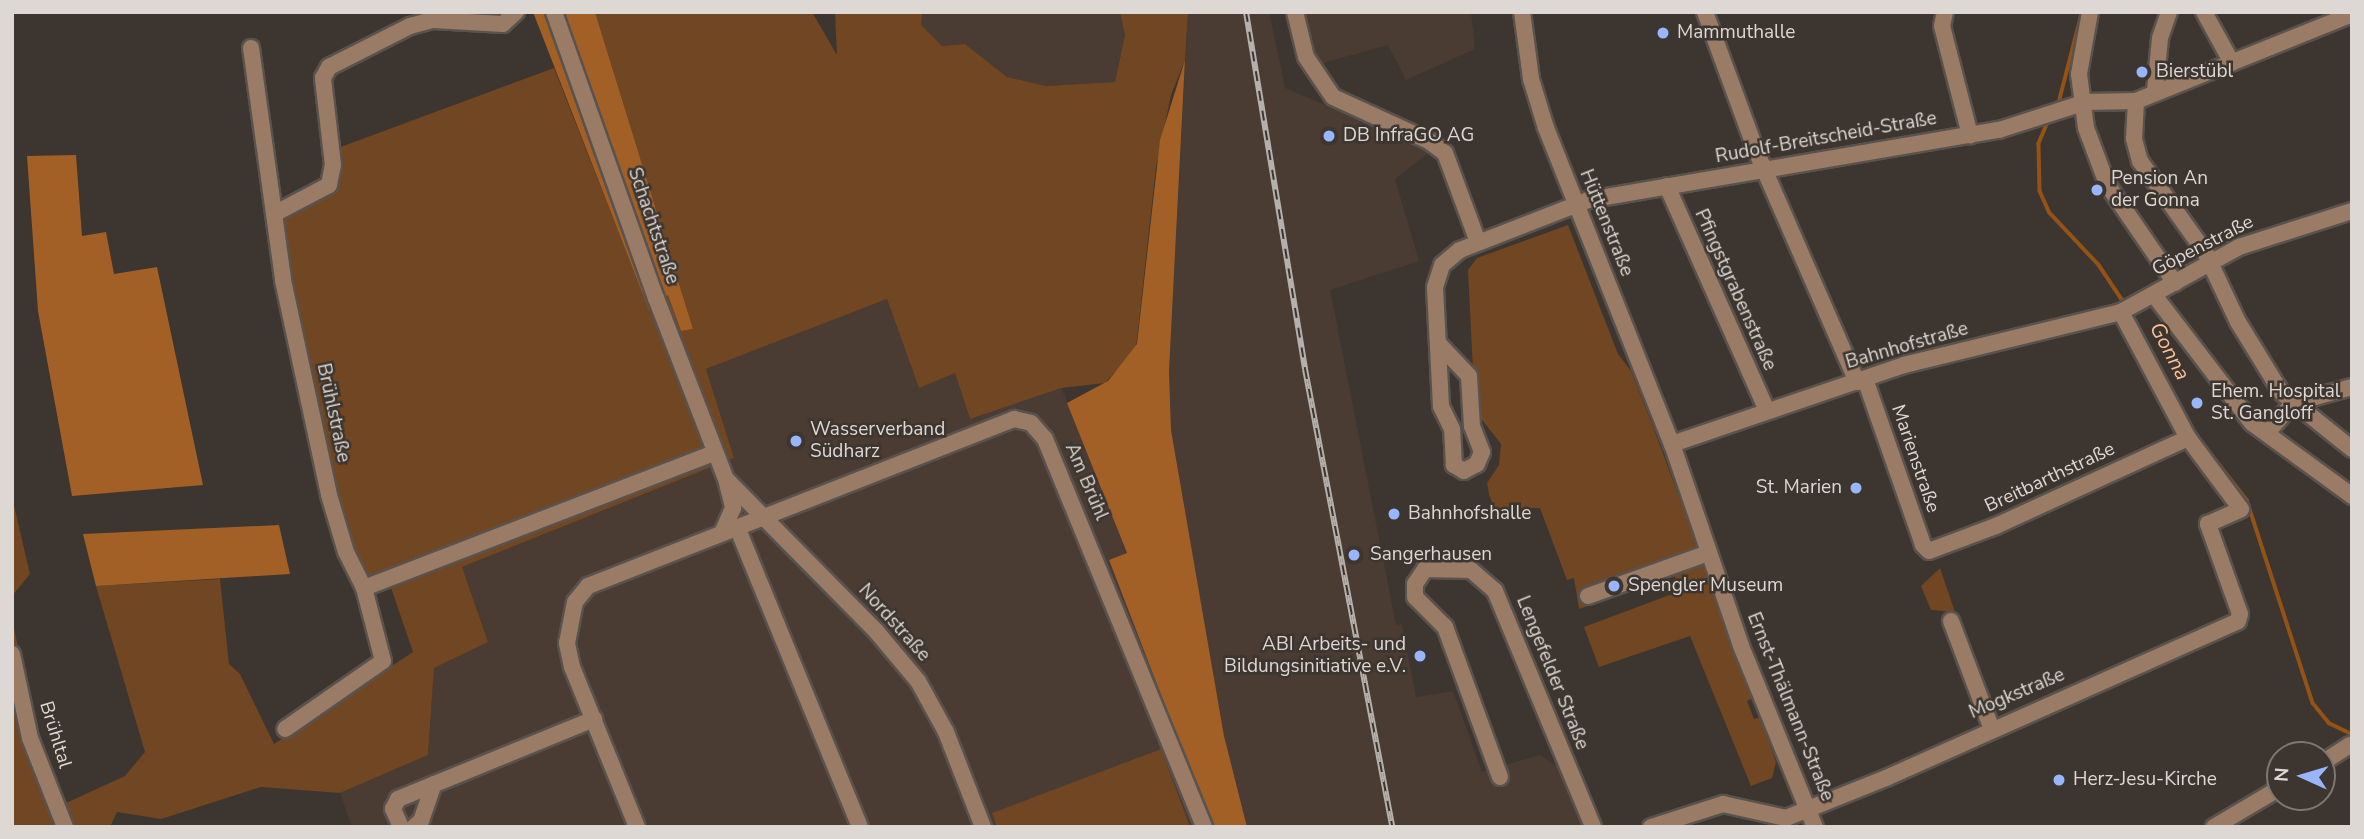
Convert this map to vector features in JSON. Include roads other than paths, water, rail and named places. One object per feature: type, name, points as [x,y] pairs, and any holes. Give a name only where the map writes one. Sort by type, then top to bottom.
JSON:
[{"type":"street","points":[[274,214],[328,185],[333,165],[323,78],[329,67],[410,26],[433,20],[503,23],[516,12]]},
{"type":"street","name":"Schachtstraße","points":[[554,12],[714,453],[726,479],[733,508],[729,530]]},
{"type":"street","points":[[1295,12],[1306,57],[1333,97],[1443,151],[1478,242]]},
{"type":"street","name":"Hüttenstraße","points":[[1522,12],[1538,104],[1575,204],[1672,444]]},
{"type":"street","name":"Marienstraße","points":[[1705,12],[1765,169],[1861,381],[1923,545],[1929,551]]},
{"type":"street","points":[[1945,12],[1942,26],[1970,135]]},
{"type":"street","points":[[2091,12],[2073,106],[2107,184],[2175,283]]},
{"type":"street","points":[[2155,91],[2160,38],[2169,12]]},
{"type":"street","points":[[2204,12],[2232,63]]},
{"type":"street","points":[[2352,14],[2332,17],[2232,63],[2155,91],[2136,101],[2136,152],[2211,262],[2238,321],[2281,392],[2352,449]]},
{"type":"street","name":"Brühlstraße","points":[[251,48],[283,280],[329,495],[346,552],[364,588],[383,661],[285,729]]},
{"type":"street","name":"Rudolf-Breitscheid-Straße","points":[[1438,343],[1437,274],[1449,258],[1478,242],[1575,204],[1970,135],[2039,119],[2073,106],[2136,101]]},
{"type":"street","name":"Pfingstgrabenstraße","points":[[1667,186],[1767,411]]},
{"type":"street","name":"Göpenstraße","points":[[2149,298],[2257,239],[2352,211]]},
{"type":"street","points":[[2149,298],[2252,423],[2352,496]]},
{"type":"street","name":"Bahnhofstraße","points":[[1672,444],[1904,365],[2123,312],[2149,298]]},
{"type":"street","points":[[2123,312],[2188,438]]},
{"type":"street","points":[[1438,343],[1469,376],[1472,426],[1482,452],[1478,464],[1467,470],[1454,465],[1452,429],[1441,410],[1438,343]]},
{"type":"street","points":[[2267,433],[2293,403],[2352,387]]},
{"type":"street","name":"Am Brühl","points":[[764,516],[1002,421],[1020,419],[1034,425],[1045,439],[1204,827]]},
{"type":"street","name":"Mogkstraße","points":[[1651,827],[1723,804],[1778,819],[1807,809],[1942,753],[1991,727],[2233,624],[2241,614],[2208,524],[2241,509],[2188,438]]},
{"type":"street","name":"Breitbarthstraße","points":[[1929,551],[1996,526],[2188,438]]},
{"type":"street","name":"Ernst-Thälmann-Straße","points":[[1672,444],[1708,553],[1815,827]]},
{"type":"street","points":[[364,588],[714,453]]},
{"type":"street","name":"Nordstraße","points":[[726,479],[918,681],[946,732],[984,827]]},
{"type":"street","points":[[637,827],[567,643],[575,602],[603,578],[764,516]]},
{"type":"street","points":[[729,530],[860,827]]},
{"type":"street","points":[[1588,596],[1708,553]]},
{"type":"street","name":"Lengefelder Straße","points":[[1500,777],[1445,627],[1415,597],[1415,584],[1425,569],[1465,568],[1494,589],[1593,827]]},
{"type":"street","points":[[1951,621],[1991,727]]},
{"type":"street","name":"Brühltal","points":[[12,654],[30,738],[65,827]]},
{"type":"street","points":[[401,827],[393,809],[398,799],[594,719]]},
{"type":"street","points":[[2336,754],[2350,745]]},
{"type":"street","points":[[414,827],[421,821],[434,785]]},
{"type":"street","points":[[2214,827],[2266,796]]},
{"type":"waterway","name":"Gonna","points":[[2058,105],[2082,12]]},
{"type":"waterway","name":"Gonna","points":[[2049,120],[2039,144],[2040,191],[2050,213],[2099,265],[2125,304]]},
{"type":"waterway","name":"Gonna","points":[[2131,313],[2194,432],[2247,500],[2313,703],[2329,723],[2352,734]]},
{"type":"railway","points":[[1246,12],[1305,369],[1392,827]]},
{"type":"place","name":"Mammuthalle","points":[[1663,33]]},
{"type":"place","name":"Bierstübl","points":[[2142,72]]},
{"type":"place","name":"DB InfraGO AG","points":[[1329,136]]},
{"type":"place","name":"Pension An der Gonna","points":[[2097,190]]},
{"type":"place","name":"Ehem. Hospital St. Gangloff","points":[[2197,403]]},
{"type":"place","name":"Wasserverband Südharz","points":[[796,441]]},
{"type":"place","name":"St. Marien","points":[[1856,488]]},
{"type":"place","name":"Bahnhofshalle","points":[[1394,514]]},
{"type":"place","name":"Sangerhausen","points":[[1354,555]]},
{"type":"place","name":"Spengler Museum","points":[[1614,586]]},
{"type":"place","name":"ABI Arbeits- und Bildungsinitiative e.V.","points":[[1420,656]]},
{"type":"place","name":"Herz-Jesu-Kirche","points":[[2059,780]]}]
